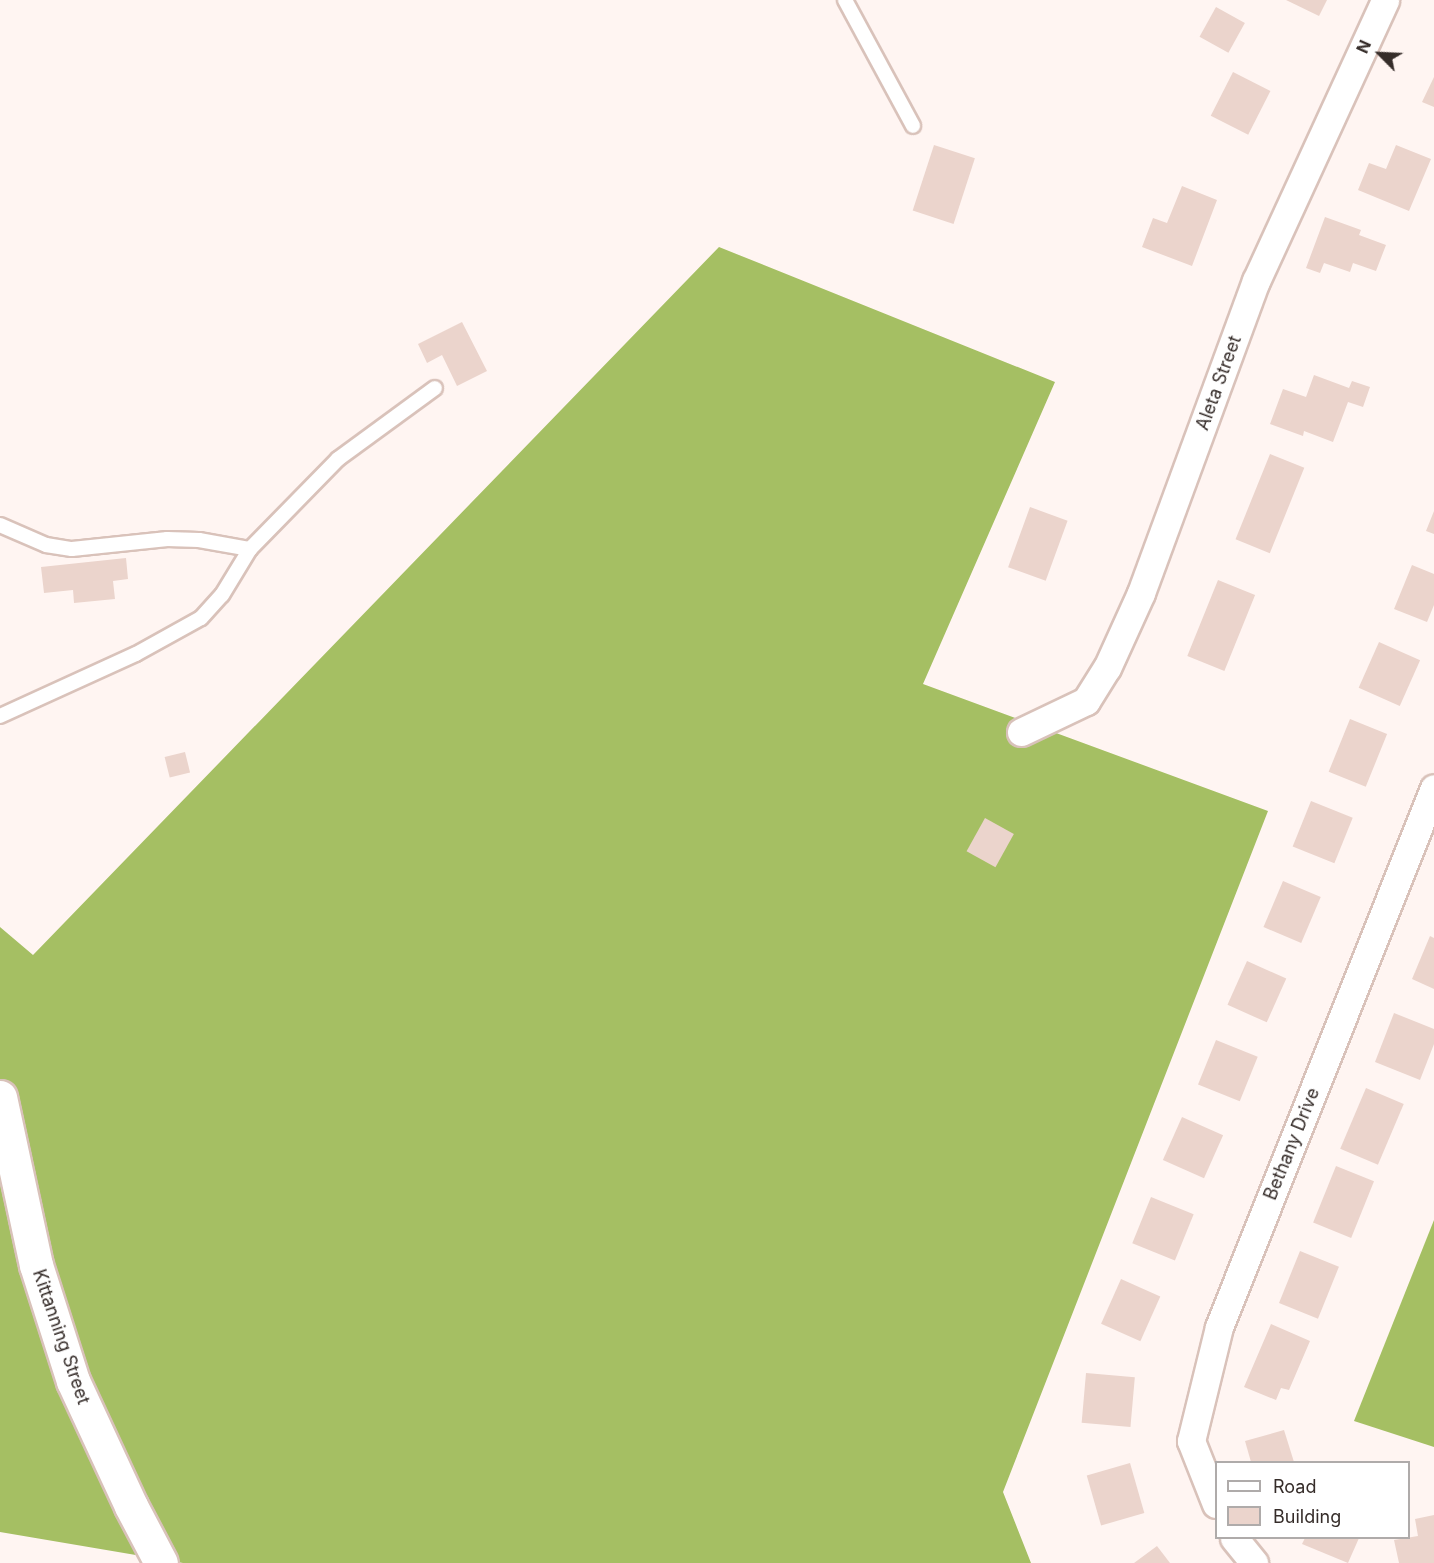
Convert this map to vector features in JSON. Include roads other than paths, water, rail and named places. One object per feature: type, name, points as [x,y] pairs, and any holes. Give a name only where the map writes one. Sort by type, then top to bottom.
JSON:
[{"type":"street","name":"Aleta Street","points":[[1021,732],[1086,701],[1107,668],[1141,593],[1256,282],[1385,0]]},
{"type":"street","name":"Bethany Drive","points":[[1215,1501],[1191,1441],[1219,1327],[1434,788]]},
{"type":"street","name":"Kittanning Street","points":[[0,1097],[36,1265],[73,1381],[131,1506],[161,1563]]},
{"type":"street","points":[[1235,1539],[1254,1563]]},
{"type":"lane","points":[[845,0],[914,126]]},
{"type":"lane","points":[[0,716],[136,654],[201,618],[222,595],[250,549],[338,459],[435,388]]},
{"type":"lane","points":[[0,525],[46,545],[72,549],[167,539],[199,540],[250,549]]}]
